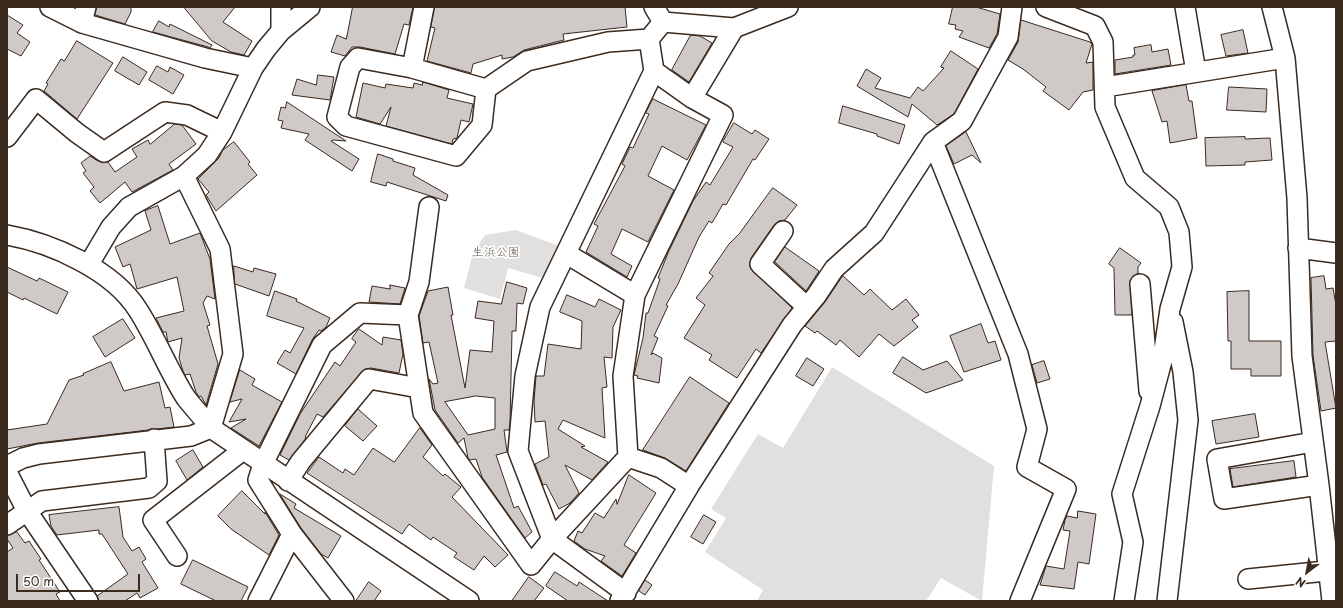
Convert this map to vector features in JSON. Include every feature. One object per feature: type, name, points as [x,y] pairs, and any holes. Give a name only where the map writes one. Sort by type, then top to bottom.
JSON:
[{"type":"street","points":[[50,7],[84,15],[205,58],[253,68]]},
{"type":"street","points":[[281,7],[281,31]]},
{"type":"street","points":[[89,264],[111,227],[129,206],[184,176],[207,155],[222,132],[253,68],[266,48],[281,31],[310,7]]},
{"type":"street","points":[[412,68],[424,7]]},
{"type":"street","points":[[788,7],[734,28],[659,14],[649,39],[654,71],[567,254],[540,307],[525,376],[518,451],[552,539],[623,597],[689,486],[792,325],[807,308],[834,269],[874,233],[933,142],[962,121],[1008,38],[1012,7]]},
{"type":"street","points":[[1046,7],[1095,26],[1103,42],[1105,107],[1135,178],[1169,207],[1179,232],[1182,267],[1170,309],[1163,357],[1150,406],[1122,494],[1133,542],[1124,601]]},
{"type":"street","points":[[1185,7],[1196,72]]},
{"type":"street","points":[[1272,7],[1285,58],[1297,198],[1302,356],[1332,570],[1332,601]]},
{"type":"street","points":[[692,98],[734,28]]},
{"type":"street","points":[[486,88],[412,68],[358,58],[350,68],[337,117],[346,126],[456,156],[482,124],[486,88],[527,60],[608,42],[649,39]]},
{"type":"street","points":[[1105,87],[1285,58]]},
{"type":"street","points":[[429,207],[419,282],[408,315],[423,413],[531,565],[552,539],[628,457],[623,376],[635,295],[723,115],[692,98],[654,71]]},
{"type":"street","points":[[7,137],[36,99],[77,134],[104,152],[165,112],[187,115],[222,132]]},
{"type":"street","points":[[933,142],[1018,354],[1037,429],[1027,467],[1066,489],[1020,601]]},
{"type":"street","points":[[184,176],[220,249],[233,354],[211,428]]},
{"type":"street","points":[[783,232],[760,264],[807,308]]},
{"type":"street","points":[[7,235],[50,248],[89,264],[120,288],[138,309],[186,398],[211,428],[469,601]]},
{"type":"street","points":[[1298,248],[1336,253]]},
{"type":"street","points":[[567,254],[635,295]]},
{"type":"street","points":[[1140,284],[1150,406]]},
{"type":"street","points":[[1167,601],[1188,420],[1183,372],[1170,309]]},
{"type":"street","points":[[344,601],[292,534],[258,480],[263,464],[322,345],[360,313],[408,315]]},
{"type":"street","points":[[288,481],[301,461],[369,379],[419,388]]},
{"type":"street","points":[[7,449],[15,462],[39,454],[154,439],[191,436],[211,428]]},
{"type":"street","points":[[7,525],[42,501],[149,488],[157,481],[154,439]]},
{"type":"street","points":[[1313,442],[1217,459],[1224,498],[1319,485]]},
{"type":"street","points":[[177,556],[153,520],[243,450]]},
{"type":"street","points":[[628,457],[661,468],[689,486]]},
{"type":"street","points":[[7,472],[27,510],[88,601]]},
{"type":"street","points":[[258,601],[292,534]]},
{"type":"street","points":[[1248,579],[1332,570]]},
{"type":"green space","name":"生浜公園","points":[[516,230],[562,247],[546,279],[508,268],[500,299],[464,288],[473,253],[485,235]]},
{"type":"green space","points":[[832,367],[994,466],[982,601],[941,578],[926,601],[757,601],[763,590],[705,552],[726,518],[711,509],[758,434],[783,448]]},
{"type":"building","points":[[97,7],[131,7],[131,12],[125,24],[95,15]]},
{"type":"building","points":[[184,7],[235,7],[223,22],[252,41],[244,55],[231,52],[212,41]]},
{"type":"building","points":[[353,7],[413,7],[409,25],[404,24],[395,54],[360,47],[352,47],[345,56],[331,52],[337,35],[346,39]]},
{"type":"building","points":[[435,7],[625,7],[627,27],[563,34],[564,40],[524,50],[513,57],[502,59],[502,55],[473,64],[471,73],[427,61],[435,28],[431,27]]},
{"type":"building","points":[[953,7],[976,7],[1000,14],[997,34],[989,48],[959,37],[963,31],[955,29],[956,25],[949,24]]},
{"type":"building","points":[[7,15],[23,25],[17,33],[30,42],[21,56],[7,49]]},
{"type":"building","points":[[1021,20],[1090,42],[1092,44],[1086,63],[1093,62],[1093,90],[1083,92],[1069,110],[1043,91],[1046,87],[1023,69],[1008,60],[1018,42]]},
{"type":"building","points":[[159,21],[169,27],[170,24],[212,45],[210,48],[153,32]]},
{"type":"building","points":[[1243,30],[1248,53],[1226,56],[1221,35]]},
{"type":"building","points":[[691,35],[700,36],[712,43],[689,82],[672,70]]},
{"type":"building","points":[[77,41],[113,63],[77,119],[44,91],[48,84],[46,83],[61,59],[64,61]]},
{"type":"building","points":[[1151,45],[1152,52],[1168,49],[1171,65],[1115,74],[1115,60],[1133,57],[1133,55],[1135,55],[1134,48]]},
{"type":"building","points":[[951,51],[978,69],[954,114],[937,125],[912,104],[908,117],[857,86],[866,69],[881,78],[875,88],[910,98],[918,87],[923,91],[944,68],[941,67]]},
{"type":"building","points":[[123,57],[147,72],[139,85],[115,71]]},
{"type":"building","points":[[157,66],[168,72],[170,67],[184,75],[173,94],[149,80]]},
{"type":"building","points":[[318,75],[334,77],[330,100],[292,95],[297,79],[316,85]]},
{"type":"building","points":[[423,82],[449,90],[447,98],[473,104],[469,122],[461,120],[457,138],[453,139],[452,144],[386,126],[391,107],[380,124],[356,117],[363,83],[385,88],[386,84],[413,88],[414,83],[422,85]]},
{"type":"building","points":[[1186,85],[1189,101],[1192,101],[1197,138],[1170,143],[1167,121],[1162,122],[1152,91]]},
{"type":"building","points":[[1229,87],[1267,89],[1266,112],[1227,110]]},
{"type":"building","points":[[653,99],[706,125],[687,160],[662,146],[648,176],[674,190],[648,242],[622,229],[611,254],[632,266],[627,277],[586,252],[598,226],[594,224],[625,166],[622,164],[630,147],[633,148],[649,114],[646,113]]},
{"type":"building","points":[[287,102],[346,141],[331,141],[359,159],[352,171],[305,140],[309,134],[281,128],[283,121],[278,120],[281,107],[285,108]]},
{"type":"building","points":[[843,106],[905,125],[899,144],[877,136],[877,134],[839,123]]},
{"type":"building","points":[[734,123],[752,134],[755,130],[769,139],[755,160],[753,159],[726,205],[723,204],[712,223],[709,221],[699,237],[678,284],[666,305],[668,306],[654,336],[658,338],[651,355],[653,353],[662,358],[659,383],[637,378],[638,376],[634,375],[643,338],[646,313],[648,313],[660,279],[658,278],[668,253],[693,201],[706,182],[710,185],[733,147],[723,142]]},
{"type":"building","points":[[175,124],[182,125],[196,144],[169,164],[173,170],[132,192],[125,182],[100,203],[90,191],[94,187],[83,173],[86,171],[81,163],[90,156],[98,161],[108,162],[115,172],[137,157],[132,149],[148,140],[150,144]]},
{"type":"building","points":[[966,132],[981,163],[972,155],[954,164],[946,146]]},
{"type":"building","points":[[1245,137],[1245,139],[1270,138],[1272,160],[1245,162],[1245,165],[1206,166],[1205,138]]},
{"type":"building","points":[[234,142],[250,162],[248,164],[257,175],[216,211],[206,195],[209,192],[198,179],[219,158],[222,151]]},
{"type":"building","points":[[378,154],[393,159],[393,161],[415,168],[413,175],[448,195],[446,201],[387,182],[386,186],[371,182]]},
{"type":"building","points":[[773,188],[797,205],[785,220],[779,221],[774,225],[751,258],[750,267],[792,308],[761,353],[756,349],[737,378],[709,360],[712,355],[684,338],[705,305],[696,298],[713,276],[709,273],[729,244],[739,234]]},
{"type":"building","points":[[158,206],[170,244],[200,233],[210,259],[215,299],[207,296],[203,303],[210,325],[207,326],[218,364],[206,405],[201,396],[199,397],[196,392],[190,374],[185,375],[183,371],[179,358],[182,338],[168,342],[166,332],[163,332],[156,318],[184,311],[177,277],[137,289],[130,264],[123,267],[115,247],[151,230],[145,211]]},
{"type":"building","points":[[785,247],[819,271],[806,291],[775,262]]},
{"type":"building","points":[[1120,248],[1141,263],[1138,267],[1138,273],[1130,280],[1132,315],[1115,315],[1114,268],[1109,264]]},
{"type":"building","points":[[234,266],[253,272],[254,268],[276,274],[269,296],[235,284]]},
{"type":"building","points":[[7,267],[37,281],[39,278],[68,292],[57,314],[24,298],[23,300],[7,292]]},
{"type":"building","points":[[843,276],[864,295],[870,289],[892,310],[906,299],[919,315],[912,320],[918,327],[894,346],[879,334],[859,357],[840,340],[836,345],[817,331],[815,333],[805,326],[825,302]]},
{"type":"building","points":[[1324,276],[1326,289],[1333,288],[1336,305],[1336,341],[1325,342],[1336,408],[1321,411],[1313,355],[1311,278]]},
{"type":"building","points":[[507,282],[527,288],[523,304],[517,303],[516,331],[512,331],[510,423],[509,430],[504,430],[507,452],[496,455],[514,508],[518,506],[532,532],[525,538],[482,477],[476,459],[470,460],[468,458],[464,438],[458,443],[435,410],[429,379],[433,384],[438,383],[429,342],[423,343],[419,316],[428,291],[448,287],[453,315],[451,315],[465,388],[470,350],[492,352],[494,321],[475,318],[478,301],[501,304]],"holes":[[[476,396],[495,398],[495,429],[468,435],[445,402]]]},
{"type":"building","points":[[390,285],[405,288],[400,304],[369,302],[372,286],[390,289]]},
{"type":"building","points":[[275,291],[297,299],[296,301],[330,318],[326,327],[321,331],[319,330],[312,340],[296,374],[277,363],[285,350],[290,353],[304,328],[267,316]]},
{"type":"building","points":[[1249,291],[1249,341],[1281,341],[1281,376],[1251,376],[1251,369],[1231,369],[1231,341],[1228,341],[1227,292]]},
{"type":"building","points":[[567,295],[595,307],[599,299],[621,310],[613,327],[612,358],[604,357],[607,387],[602,388],[605,438],[563,420],[558,429],[585,446],[581,447],[608,462],[592,480],[565,465],[579,493],[570,503],[559,509],[546,484],[543,485],[535,464],[549,457],[545,421],[535,422],[534,401],[536,376],[544,376],[548,344],[581,349],[582,321],[560,312]]},
{"type":"building","points":[[123,319],[135,338],[105,357],[93,337]]},
{"type":"building","points":[[981,324],[988,343],[995,341],[1001,360],[964,372],[950,336]]},
{"type":"building","points":[[359,329],[382,345],[383,337],[401,340],[403,354],[399,373],[371,368],[365,369],[323,417],[317,414],[305,437],[306,438],[289,460],[280,455],[300,414],[335,362],[340,366],[356,342],[352,339]]},
{"type":"building","points":[[903,357],[923,370],[947,361],[963,380],[926,393],[893,373]]},
{"type":"building","points":[[807,358],[824,369],[813,386],[796,376]]},
{"type":"building","points":[[1044,361],[1050,379],[1037,383],[1032,365]]},
{"type":"building","points":[[111,362],[124,391],[159,382],[165,408],[170,407],[174,427],[38,443],[7,449],[7,430],[47,424],[69,380],[84,375],[83,374]]},
{"type":"building","points":[[240,370],[255,379],[252,385],[282,402],[259,446],[231,428],[246,419],[229,422],[242,399],[230,402]]},
{"type":"building","points":[[690,377],[729,403],[686,471],[665,458],[643,450]]},
{"type":"building","points":[[358,409],[377,426],[363,441],[345,426]]},
{"type":"building","points":[[1255,414],[1259,437],[1216,444],[1212,421]]},
{"type":"building","points":[[420,428],[432,445],[423,457],[443,476],[445,474],[461,487],[452,497],[508,555],[495,567],[484,556],[474,570],[454,557],[457,553],[433,537],[431,540],[409,524],[402,534],[307,473],[319,457],[343,473],[345,469],[354,475],[373,448],[394,462]]},
{"type":"building","points":[[193,450],[203,467],[187,480],[176,461]]},
{"type":"building","points":[[1294,461],[1296,477],[1233,487],[1230,469]]},
{"type":"building","points":[[629,475],[656,493],[624,545],[636,553],[622,576],[601,561],[605,556],[585,549],[574,541],[578,531],[582,533],[595,513],[604,518],[616,499],[617,504]]},
{"type":"building","points":[[242,491],[265,514],[265,512],[279,535],[269,555],[231,529],[218,516]]},
{"type":"building","points":[[280,494],[296,504],[294,508],[341,536],[328,558],[321,554],[301,528]]},
{"type":"building","points":[[119,507],[123,537],[132,551],[139,547],[146,559],[142,562],[158,588],[140,598],[137,593],[125,601],[99,601],[97,596],[128,574],[102,534],[99,534],[99,530],[57,535],[51,526],[49,515]]},
{"type":"building","points":[[1078,511],[1096,514],[1089,564],[1078,562],[1074,589],[1040,585],[1046,566],[1064,569],[1070,531],[1063,530],[1065,520],[1067,516],[1077,518]]},
{"type":"building","points":[[704,515],[716,522],[703,544],[691,537]]},
{"type":"building","points":[[17,532],[25,543],[29,541],[41,559],[39,560],[60,592],[56,594],[60,601],[7,601],[7,552],[13,548],[7,539],[7,536]]},
{"type":"building","points":[[193,560],[248,587],[241,601],[216,601],[181,584]]},
{"type":"building","points":[[555,572],[577,586],[579,582],[608,601],[568,601],[546,586]]},
{"type":"building","points":[[529,577],[544,588],[534,601],[512,601]]},
{"type":"building","points":[[645,580],[652,585],[645,595],[639,591]]},
{"type":"building","points":[[369,582],[381,591],[374,601],[356,601]]}]
